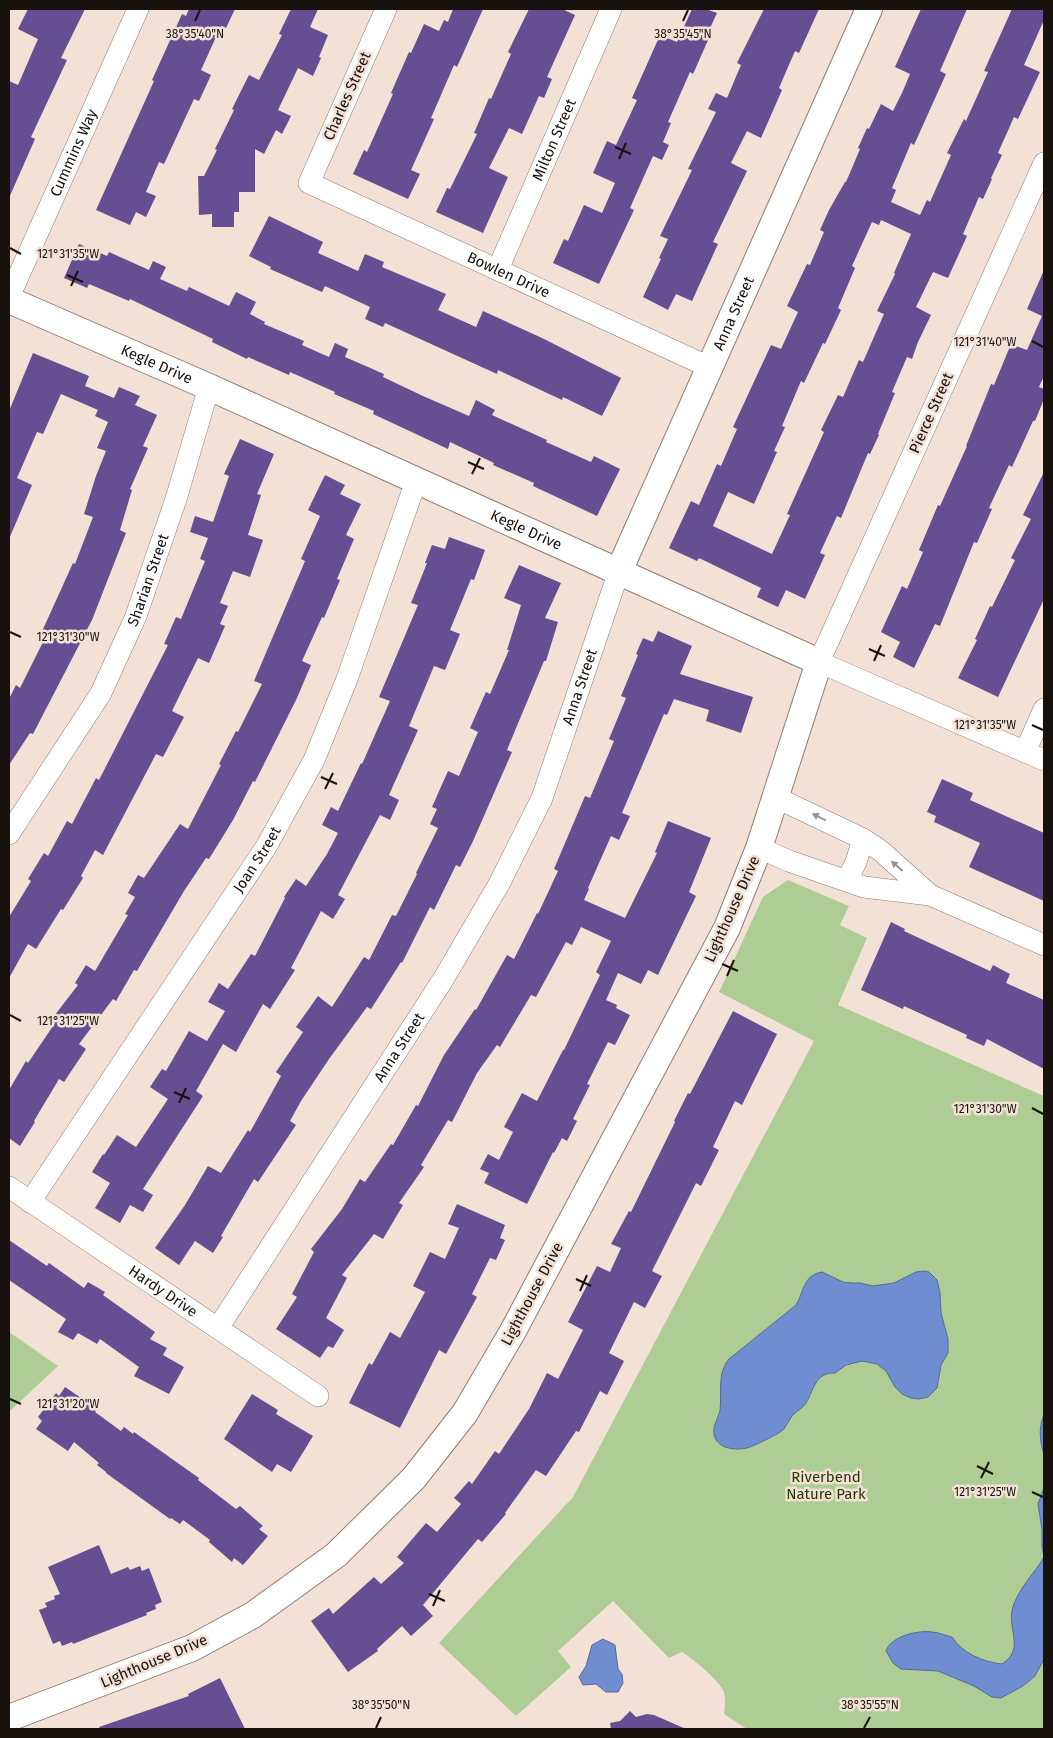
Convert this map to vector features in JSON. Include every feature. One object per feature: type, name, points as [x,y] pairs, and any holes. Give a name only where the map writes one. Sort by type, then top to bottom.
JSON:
[{"type":"street","name":"Cummins Way","points":[[9,299],[138,9]]},
{"type":"street","name":"Charles Street","points":[[309,183],[386,9]]},
{"type":"street","name":"Milton Street","points":[[498,269],[611,9]]},
{"type":"street","name":"Anna Street","points":[[218,1328],[444,978],[499,884],[542,798],[619,571],[869,9]]},
{"type":"street","name":"Pierce Street","points":[[819,662],[1044,163]]},
{"type":"street","name":"Bowlen Drive","points":[[309,183],[709,367]]},
{"type":"street","name":"Kegle Drive","points":[[9,299],[819,662],[1044,760]]},
{"type":"street","name":"Sharian Street","points":[[9,834],[101,693],[136,616],[176,499],[209,387]]},
{"type":"street","name":"Joan Street","points":[[30,1202],[266,847],[314,760],[347,679],[416,481]]},
{"type":"street","name":"Lighthouse Drive","points":[[9,1718],[192,1648],[253,1615],[336,1555],[414,1478],[465,1413],[513,1331],[727,928],[759,848],[819,662]]},
{"type":"street","points":[[1025,752],[1044,709]]},
{"type":"street","points":[[774,797],[863,838],[881,851],[930,895]]},
{"type":"street","points":[[847,880],[856,862],[863,838]]},
{"type":"street","points":[[759,848],[864,887],[930,895],[1044,945]]},
{"type":"street","name":"Hardy Drive","points":[[9,1187],[318,1396]]},
{"type":"green space","name":"Riverbend Nature Park","points":[[788,880],[849,906],[840,925],[867,938],[838,1005],[1044,1096],[1044,1729],[747,1729],[724,1714],[725,1700],[723,1690],[708,1673],[682,1652],[669,1658],[613,1601],[558,1651],[571,1667],[516,1716],[439,1643],[573,1497],[814,1041],[719,992],[763,897]]},
{"type":"green space","points":[[9,1332],[58,1366],[9,1412]]},
{"type":"water","points":[[822,1272],[843,1282],[873,1286],[894,1283],[916,1272],[929,1272],[937,1280],[941,1313],[948,1339],[948,1353],[941,1365],[937,1388],[928,1397],[919,1399],[902,1394],[895,1387],[886,1371],[877,1364],[862,1361],[846,1365],[835,1373],[823,1375],[816,1383],[803,1407],[792,1416],[784,1429],[778,1434],[742,1449],[726,1447],[717,1442],[714,1429],[720,1410],[721,1377],[725,1364],[796,1305],[805,1285],[811,1277]]},
{"type":"water","points":[[1044,1414],[1044,1455],[1040,1435]]},
{"type":"water","points":[[1044,1488],[1044,1557],[1038,1504]]},
{"type":"water","points":[[1044,1557],[1044,1659],[1035,1676],[1023,1686],[1001,1698],[992,1697],[974,1686],[938,1671],[901,1669],[893,1663],[886,1651],[893,1641],[913,1633],[926,1632],[952,1637],[961,1648],[974,1656],[1002,1664],[1013,1652],[1014,1639],[1011,1618],[1014,1603]]},
{"type":"water","points":[[603,1639],[615,1645],[618,1669],[622,1674],[623,1683],[618,1692],[606,1692],[596,1684],[583,1685],[579,1677],[586,1666],[592,1645]]},
{"type":"building","points":[[28,9],[85,9],[61,58],[67,60],[31,137],[35,139],[9,198],[9,81],[18,85],[38,39],[18,29]]},
{"type":"building","points":[[189,9],[235,9],[226,28],[221,26],[201,70],[211,75],[199,101],[194,99],[164,164],[159,162],[146,192],[156,196],[146,217],[136,212],[130,225],[96,210],[182,14],[186,16]]},
{"type":"building","points":[[291,9],[318,9],[310,27],[328,35],[319,57],[321,58],[313,76],[298,68],[278,110],[291,116],[282,134],[276,130],[264,154],[255,149],[255,192],[239,192],[239,212],[234,212],[234,227],[212,227],[212,214],[199,215],[198,176],[204,176],[234,110],[232,109],[249,75],[259,80],[282,35],[279,34]]},
{"type":"building","points":[[453,9],[483,9],[457,67],[454,65],[431,118],[434,119],[411,170],[420,174],[408,199],[353,174],[364,150],[367,152],[393,94],[391,93],[409,52],[411,53],[424,24],[439,31],[444,20],[448,22]]},
{"type":"building","points":[[529,9],[562,9],[575,15],[547,77],[552,79],[544,98],[539,96],[522,134],[509,128],[489,168],[508,177],[483,233],[436,212],[447,188],[450,189],[477,134],[474,133],[511,54],[508,52]]},
{"type":"building","points":[[692,9],[706,9],[717,13],[706,37],[709,38],[693,74],[690,72],[668,122],[671,123],[663,142],[669,145],[662,160],[653,156],[630,208],[634,210],[599,284],[553,263],[564,239],[568,241],[584,205],[602,213],[615,183],[593,173],[607,141],[616,145],[637,100],[632,98],[660,35],[677,42]]},
{"type":"building","points":[[764,9],[819,9],[799,53],[795,51],[779,88],[782,90],[761,138],[747,131],[731,163],[747,171],[713,242],[718,244],[692,301],[676,294],[668,310],[643,297],[668,239],[660,236],[692,170],[688,169],[716,112],[708,109],[716,93],[727,98],[741,65],[737,63]]},
{"type":"building","points":[[921,9],[967,9],[940,71],[946,74],[914,145],[911,143],[892,188],[896,190],[891,202],[920,215],[927,200],[930,202],[951,155],[947,153],[964,119],[966,121],[988,72],[984,71],[1012,9],[1044,9],[1044,20],[1024,65],[1040,72],[1018,119],[1014,117],[998,153],[1002,155],[983,199],[979,197],[963,234],[967,236],[948,278],[933,272],[916,307],[931,315],[912,359],[907,357],[892,392],[895,393],[879,435],[870,454],[868,453],[841,518],[837,516],[820,553],[825,555],[805,599],[786,590],[778,607],[757,597],[761,588],[699,558],[697,561],[669,548],[691,501],[699,505],[717,464],[721,466],[737,429],[733,427],[771,345],[781,349],[798,312],[787,306],[807,264],[810,265],[824,232],[820,230],[829,210],[846,182],[867,128],[869,129],[881,104],[893,111],[902,93],[910,74],[895,67]],"holes":[[[881,220],[911,234],[895,274],[877,311],[884,314],[863,362],[859,360],[843,397],[838,395],[821,430],[824,432],[787,514],[790,515],[772,554],[713,526],[728,492],[754,504],[777,452],[774,451],[785,427],[782,426],[801,381],[804,383],[841,310],[838,308],[855,268],[852,266],[872,222],[879,225]]]},
{"type":"building","points":[[269,216],[323,242],[318,253],[358,271],[365,254],[384,262],[382,267],[446,294],[438,310],[476,327],[483,311],[621,378],[602,416],[563,397],[562,400],[498,370],[497,374],[385,323],[383,327],[365,319],[370,307],[325,286],[322,292],[270,269],[271,267],[249,256]]},
{"type":"building","points":[[79,244],[107,256],[109,252],[149,270],[153,261],[166,267],[160,279],[187,291],[189,287],[229,306],[236,292],[256,302],[250,314],[265,322],[264,324],[304,341],[302,345],[329,357],[335,343],[348,349],[345,357],[384,374],[383,377],[423,396],[469,416],[476,400],[495,410],[492,415],[547,440],[546,442],[591,462],[594,456],[620,469],[597,516],[533,486],[534,483],[493,465],[494,463],[450,442],[448,449],[373,414],[374,411],[334,394],[335,392],[290,372],[289,375],[248,357],[247,359],[212,342],[213,339],[130,299],[129,301],[89,284],[87,288],[64,278]]},
{"type":"building","points":[[1044,270],[1044,376],[1039,387],[1044,389],[1044,399],[1012,467],[1009,465],[989,508],[992,509],[977,543],[974,542],[940,626],[935,624],[914,668],[893,657],[900,642],[881,632],[902,586],[907,589],[923,552],[919,550],[938,505],[940,506],[967,446],[991,384],[994,385],[1011,344],[1027,350],[1042,316],[1027,309]]},
{"type":"building","points":[[33,353],[89,376],[85,386],[114,398],[119,387],[140,396],[135,405],[157,415],[143,446],[148,448],[130,489],[132,490],[120,530],[126,533],[92,620],[33,734],[30,733],[9,765],[9,699],[16,685],[20,688],[44,640],[39,638],[73,563],[75,564],[93,517],[84,514],[106,451],[97,448],[108,422],[95,416],[98,410],[61,394],[43,434],[37,432],[17,478],[32,485],[9,539],[9,411]]},
{"type":"building","points":[[240,439],[274,454],[257,494],[261,495],[248,535],[263,540],[250,577],[233,571],[220,603],[228,606],[220,624],[225,626],[209,663],[198,658],[172,711],[184,717],[163,757],[156,754],[103,855],[95,850],[81,876],[83,878],[63,910],[61,909],[36,949],[28,944],[9,978],[9,917],[31,881],[28,879],[44,853],[48,856],[67,821],[72,824],[96,778],[99,780],[168,645],[164,644],[176,617],[181,619],[205,561],[200,559],[208,538],[190,532],[195,516],[213,522],[229,476],[224,474]]},
{"type":"building","points":[[1044,472],[1044,599],[998,697],[958,678],[977,640],[975,639],[990,606],[992,607],[1015,560],[1011,558],[1031,519],[1023,515]]},
{"type":"building","points":[[325,475],[345,485],[340,494],[361,504],[346,535],[354,539],[337,579],[340,580],[324,618],[322,617],[302,661],[311,665],[297,698],[255,782],[253,781],[233,820],[209,859],[206,858],[184,891],[137,971],[134,970],[116,1001],[113,999],[79,1044],[86,1049],[64,1082],[59,1079],[20,1146],[9,1138],[9,1090],[26,1061],[28,1063],[55,1023],[51,1020],[78,985],[75,983],[86,965],[95,971],[128,915],[125,914],[135,897],[128,893],[138,875],[144,878],[180,824],[188,829],[236,731],[238,732],[262,684],[254,681],[305,561],[301,559],[320,516],[308,510]]},
{"type":"building","points":[[449,537],[485,550],[474,580],[471,579],[450,630],[460,634],[445,670],[434,666],[409,726],[418,730],[389,795],[399,800],[390,820],[380,815],[338,895],[345,899],[333,919],[321,911],[291,968],[295,970],[270,1009],[263,1004],[236,1052],[223,1044],[196,1091],[203,1096],[143,1189],[153,1195],[143,1212],[130,1205],[120,1223],[95,1208],[110,1183],[92,1172],[117,1135],[136,1147],[168,1099],[150,1087],[162,1069],[166,1071],[189,1031],[207,1041],[225,1011],[208,1002],[219,983],[228,989],[251,954],[255,956],[284,897],[296,879],[306,886],[327,854],[338,833],[322,825],[331,807],[338,811],[362,764],[390,701],[379,697],[418,605],[411,603],[432,545],[445,549]]},
{"type":"building","points":[[519,565],[561,583],[545,618],[558,622],[546,661],[544,661],[507,750],[512,752],[473,841],[460,867],[456,865],[434,910],[430,907],[402,963],[371,1009],[367,1007],[301,1101],[290,1121],[296,1125],[258,1182],[254,1179],[213,1253],[195,1241],[179,1265],[155,1248],[185,1205],[208,1166],[221,1173],[248,1130],[250,1132],[281,1076],[276,1072],[303,1032],[296,1027],[318,996],[332,1007],[364,957],[369,960],[392,915],[396,916],[417,874],[438,828],[430,824],[437,809],[432,807],[448,771],[459,776],[478,732],[470,728],[486,692],[490,694],[509,650],[507,650],[521,605],[504,598]]},
{"type":"building","points":[[658,631],[692,646],[680,674],[753,697],[741,733],[706,721],[709,710],[674,699],[667,715],[664,714],[622,813],[630,816],[619,840],[611,836],[584,900],[625,918],[657,853],[655,852],[668,821],[711,838],[689,892],[696,896],[658,975],[648,970],[641,984],[618,973],[606,1000],[617,1005],[616,1008],[630,1015],[615,1045],[608,1042],[587,1084],[590,1085],[573,1119],[577,1121],[567,1141],[562,1138],[553,1152],[527,1204],[484,1183],[489,1173],[480,1169],[488,1154],[499,1160],[513,1132],[504,1127],[522,1093],[537,1101],[600,975],[596,972],[611,941],[581,927],[572,945],[566,942],[536,997],[531,995],[500,1047],[497,1045],[477,1073],[452,1122],[448,1120],[421,1165],[424,1167],[399,1203],[403,1205],[383,1239],[374,1234],[342,1275],[347,1278],[326,1318],[344,1330],[333,1348],[328,1346],[320,1358],[276,1329],[297,1297],[292,1294],[314,1252],[311,1249],[342,1209],[360,1179],[365,1182],[391,1144],[393,1145],[416,1105],[418,1106],[444,1055],[476,1010],[507,955],[514,959],[558,871],[554,869],[585,796],[590,798],[614,741],[609,739],[626,698],[621,696],[643,638],[653,642]]},
{"type":"building","points":[[942,779],[973,793],[970,800],[1044,833],[1044,901],[969,867],[980,843],[934,822],[936,816],[927,812]]},
{"type":"building","points":[[891,922],[905,929],[904,931],[990,971],[993,965],[1010,974],[1006,983],[1044,1000],[1044,1069],[987,1039],[984,1046],[966,1038],[967,1035],[904,1006],[903,1009],[861,990]]},
{"type":"building","points":[[733,1011],[777,1034],[742,1105],[735,1101],[713,1147],[719,1150],[701,1186],[696,1183],[652,1271],[662,1276],[645,1308],[634,1302],[609,1353],[624,1361],[607,1395],[600,1391],[579,1432],[576,1431],[546,1476],[536,1470],[506,1514],[482,1542],[478,1539],[423,1605],[433,1616],[411,1636],[402,1626],[377,1649],[378,1651],[348,1672],[311,1621],[329,1608],[333,1614],[374,1577],[381,1584],[404,1563],[397,1557],[426,1523],[437,1532],[461,1504],[454,1498],[469,1481],[472,1484],[495,1451],[499,1454],[529,1409],[547,1373],[558,1379],[583,1330],[568,1322],[597,1266],[610,1272],[621,1248],[611,1244],[629,1211],[631,1212],[688,1093],[690,1094]]},
{"type":"building","points":[[457,1204],[505,1225],[500,1238],[505,1240],[496,1260],[490,1258],[472,1294],[477,1297],[446,1354],[439,1350],[400,1428],[349,1403],[369,1363],[372,1365],[390,1332],[400,1338],[425,1292],[413,1286],[430,1252],[445,1259],[459,1228],[448,1224]]},
{"type":"building","points":[[9,1240],[47,1266],[49,1263],[84,1288],[88,1282],[105,1292],[103,1295],[155,1332],[150,1339],[167,1348],[163,1355],[184,1367],[169,1394],[134,1376],[139,1367],[100,1339],[97,1344],[78,1333],[73,1340],[58,1332],[66,1319],[9,1280]]},
{"type":"building","points":[[65,1387],[97,1409],[95,1412],[121,1431],[124,1427],[133,1434],[134,1432],[199,1478],[198,1480],[236,1509],[240,1506],[263,1526],[259,1529],[268,1536],[243,1565],[234,1558],[232,1562],[209,1542],[210,1540],[183,1520],[180,1524],[170,1519],[106,1473],[97,1465],[99,1463],[74,1442],[68,1451],[36,1429],[42,1421],[38,1417],[56,1393],[59,1396]]},
{"type":"building","points":[[252,1394],[278,1410],[276,1414],[313,1436],[291,1472],[277,1464],[272,1472],[224,1439]]},
{"type":"building","points":[[99,1545],[111,1574],[128,1567],[130,1570],[140,1566],[142,1571],[149,1568],[162,1602],[155,1605],[156,1609],[146,1613],[147,1615],[73,1644],[72,1642],[62,1646],[60,1641],[53,1644],[39,1610],[47,1607],[45,1603],[55,1599],[54,1596],[60,1594],[48,1567]]},
{"type":"building","points":[[220,1678],[245,1729],[100,1729],[99,1727],[189,1696],[188,1694]]},
{"type":"building","points":[[630,1711],[636,1717],[647,1714],[654,1715],[686,1729],[611,1729],[610,1723],[620,1721]]}]
